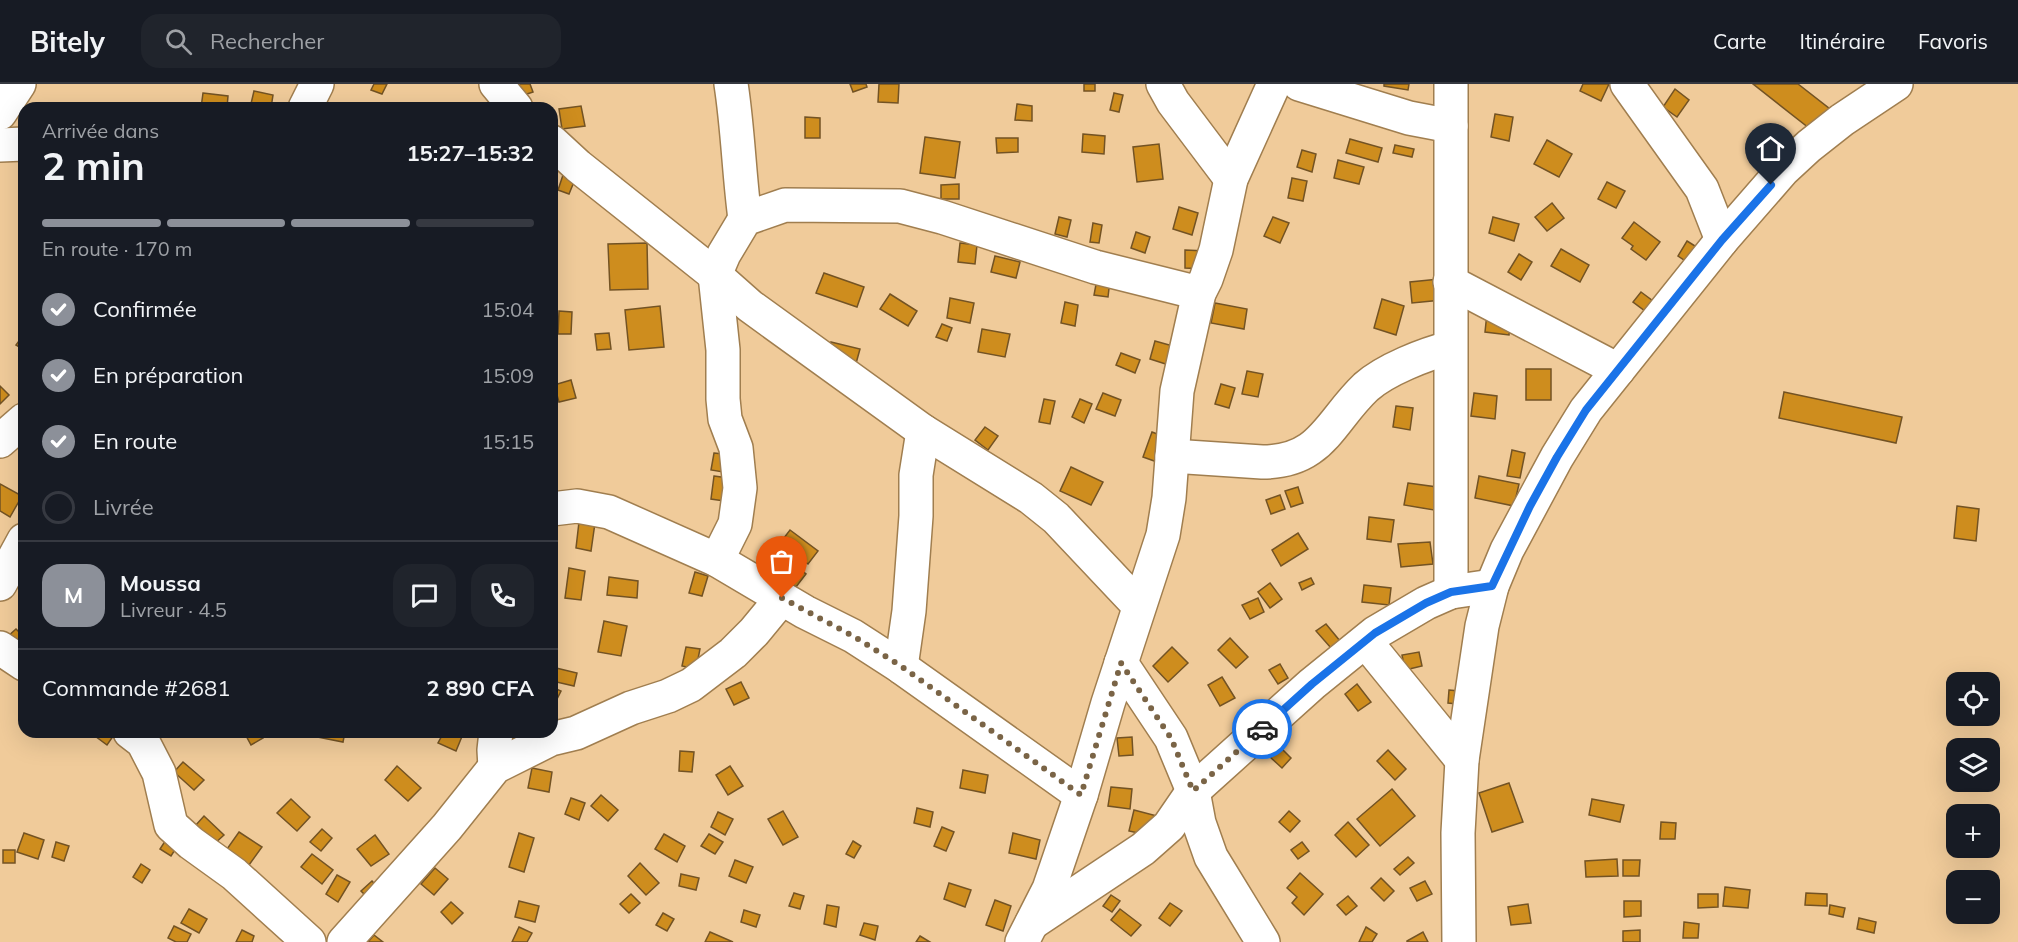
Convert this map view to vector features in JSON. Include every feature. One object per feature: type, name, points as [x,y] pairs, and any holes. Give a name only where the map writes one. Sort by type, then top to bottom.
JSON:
[{"type":"street","points":[[0,113],[19,84]]},
{"type":"street","points":[[308,102],[317,84]]},
{"type":"street","points":[[496,84],[511,102]]},
{"type":"street","points":[[717,560],[735,524],[740,488],[736,448],[725,419],[723,350],[715,274],[745,219],[731,84]]},
{"type":"street","points":[[1163,84],[1173,102],[1231,179]]},
{"type":"street","points":[[1027,932],[1049,889],[1163,535],[1169,498],[1177,391],[1199,293],[1216,250],[1231,179],[1274,84]]},
{"type":"street","points":[[1299,84],[1409,118],[1451,126]]},
{"type":"street","points":[[1451,84],[1451,592]]},
{"type":"street","points":[[1627,84],[1702,189],[1722,240]]},
{"type":"street","points":[[1459,942],[1458,833],[1462,760],[1482,626],[1492,586],[1507,550],[1557,457],[1586,410],[1722,240],[1783,170],[1809,146],[1842,120],[1896,84]]},
{"type":"street","points":[[0,145],[18,144]]},
{"type":"street","points":[[558,148],[578,166],[715,274],[750,306],[922,431],[1031,498],[1056,518],[1139,606]]},
{"type":"street","points":[[745,219],[785,205],[900,206],[942,217],[1095,267],[1199,293]]},
{"type":"street","points":[[1450,282],[1618,370]]},
{"type":"street","points":[[1172,456],[1262,462],[1297,458],[1314,447],[1368,385],[1400,366],[1433,352],[1450,348]]},
{"type":"street","points":[[0,441],[18,425]]},
{"type":"street","points":[[901,666],[909,610],[916,516],[916,475],[922,431]]},
{"type":"street","points":[[558,509],[577,506],[609,512],[717,560],[853,636],[901,666],[1081,795]]},
{"type":"street","points":[[0,584],[18,551]]},
{"type":"street","points":[[1027,932],[1143,849],[1170,826],[1193,791],[1312,684],[1375,633],[1426,603],[1451,592],[1492,586]]},
{"type":"street","points":[[558,737],[576,733],[631,708],[668,696],[691,685],[733,653],[782,598]]},
{"type":"street","points":[[1366,642],[1462,760]]},
{"type":"street","points":[[0,648],[18,660]]},
{"type":"street","points":[[1121,663],[1171,738],[1193,791],[1199,823],[1210,857],[1263,942]]},
{"type":"street","points":[[138,738],[143,742],[159,773],[171,825],[191,843],[234,874],[309,942]]},
{"type":"street","points":[[495,738],[495,767]]},
{"type":"street","points":[[344,942],[447,827],[495,767],[555,738]]},
{"type":"building","points":[[374,84],[387,84],[382,94],[371,90]]},
{"type":"building","points":[[513,84],[530,84],[533,92],[518,97]]},
{"type":"building","points":[[850,84],[866,84],[867,87],[853,92]]},
{"type":"building","points":[[879,84],[899,84],[898,103],[878,102]]},
{"type":"building","points":[[1084,84],[1095,84],[1095,91],[1084,91]]},
{"type":"building","points":[[1384,84],[1409,84],[1408,90],[1384,86]]},
{"type":"building","points":[[1583,84],[1609,84],[1601,101],[1580,91]]},
{"type":"building","points":[[1753,84],[1798,84],[1830,109],[1814,132]]},
{"type":"building","points":[[1675,89],[1689,100],[1677,117],[1663,107]]},
{"type":"building","points":[[254,91],[273,95],[272,102],[251,102]]},
{"type":"building","points":[[203,93],[228,96],[228,102],[202,102]]},
{"type":"building","points":[[1114,93],[1123,95],[1119,112],[1110,110]]},
{"type":"building","points":[[1017,104],[1032,106],[1032,121],[1015,120]]},
{"type":"building","points":[[581,106],[585,126],[562,129],[559,109]]},
{"type":"building","points":[[1495,114],[1513,117],[1509,141],[1491,137]]},
{"type":"building","points":[[805,117],[820,118],[820,138],[805,138]]},
{"type":"building","points":[[1083,134],[1105,136],[1104,154],[1082,152]]},
{"type":"building","points":[[925,137],[960,142],[955,178],[920,173]]},
{"type":"building","points":[[996,138],[1018,138],[1018,152],[997,153]]},
{"type":"building","points":[[1350,139],[1382,148],[1378,162],[1346,153]]},
{"type":"building","points":[[1547,140],[1572,154],[1559,177],[1534,164]]},
{"type":"building","points":[[1159,144],[1163,179],[1137,182],[1133,147]]},
{"type":"building","points":[[1395,145],[1414,149],[1412,157],[1393,153]]},
{"type":"building","points":[[1302,150],[1316,154],[1312,172],[1297,167]]},
{"type":"building","points":[[1338,160],[1364,167],[1359,184],[1334,178]]},
{"type":"building","points":[[564,172],[576,177],[569,194],[558,190]]},
{"type":"building","points":[[1292,178],[1307,181],[1303,201],[1288,198]]},
{"type":"building","points":[[1607,182],[1625,191],[1616,208],[1598,199]]},
{"type":"building","points":[[959,184],[959,199],[941,199],[941,185]]},
{"type":"building","points":[[1552,203],[1564,218],[1547,231],[1535,217]]},
{"type":"building","points":[[1179,207],[1198,213],[1192,235],[1173,229]]},
{"type":"building","points":[[1059,217],[1071,220],[1067,237],[1055,234]]},
{"type":"building","points":[[1273,217],[1289,223],[1280,243],[1264,236]]},
{"type":"building","points":[[1493,217],[1519,224],[1514,241],[1489,233]]},
{"type":"building","points":[[1634,222],[1660,242],[1646,260],[1631,249],[1633,246],[1622,238]]},
{"type":"building","points":[[1093,223],[1102,225],[1099,243],[1090,242]]},
{"type":"building","points":[[1136,232],[1150,237],[1145,253],[1131,248]]},
{"type":"building","points":[[1687,241],[1703,251],[1693,266],[1678,256]]},
{"type":"building","points":[[647,243],[648,289],[610,290],[608,244]]},
{"type":"building","points":[[960,243],[977,245],[975,264],[958,262]]},
{"type":"building","points":[[1561,249],[1589,265],[1580,282],[1551,266]]},
{"type":"building","points":[[1185,250],[1206,251],[1206,269],[1185,268]]},
{"type":"building","points":[[1519,254],[1532,262],[1521,280],[1508,272]]},
{"type":"building","points":[[995,256],[1020,262],[1016,278],[991,272]]},
{"type":"building","points":[[824,273],[864,287],[857,307],[816,293]]},
{"type":"building","points":[[1097,279],[1110,280],[1108,297],[1094,295]]},
{"type":"building","points":[[1439,279],[1442,300],[1412,303],[1410,282]]},
{"type":"building","points":[[1641,292],[1661,307],[1653,317],[1633,302]]},
{"type":"building","points":[[890,294],[917,311],[908,326],[880,309]]},
{"type":"building","points":[[950,298],[974,303],[970,323],[947,318]]},
{"type":"building","points":[[1382,299],[1404,306],[1396,335],[1374,328]]},
{"type":"building","points":[[1065,302],[1078,305],[1075,326],[1061,323]]},
{"type":"building","points":[[1215,303],[1247,309],[1244,329],[1211,323]]},
{"type":"building","points":[[660,306],[664,347],[629,350],[625,310]]},
{"type":"building","points":[[559,311],[572,312],[571,334],[558,334]]},
{"type":"building","points":[[1487,313],[1511,316],[1509,335],[1485,332]]},
{"type":"building","points":[[942,324],[952,328],[947,341],[936,337]]},
{"type":"building","points":[[982,329],[1010,334],[1005,357],[978,352]]},
{"type":"building","points":[[609,333],[611,349],[597,350],[595,334]]},
{"type":"building","points":[[1155,341],[1180,348],[1175,367],[1150,359]]},
{"type":"building","points":[[831,342],[860,349],[855,367],[827,360]]},
{"type":"building","points":[[1121,353],[1140,360],[1135,373],[1116,365]]},
{"type":"building","points":[[1526,369],[1551,369],[1551,400],[1526,400]]},
{"type":"building","points":[[1247,371],[1263,374],[1258,397],[1242,394]]},
{"type":"building","points":[[571,380],[576,398],[559,402],[558,384]]},
{"type":"building","points":[[1221,384],[1235,388],[1229,408],[1215,404]]},
{"type":"building","points":[[0,386],[9,395],[0,404]]},
{"type":"building","points":[[1784,392],[1902,417],[1896,443],[1779,418]]},
{"type":"building","points":[[1103,393],[1121,400],[1115,416],[1096,409]]},
{"type":"building","points":[[1474,393],[1497,396],[1495,419],[1471,416]]},
{"type":"building","points":[[1044,399],[1055,401],[1050,424],[1039,422]]},
{"type":"building","points":[[1080,399],[1092,404],[1084,423],[1072,417]]},
{"type":"building","points":[[1396,406],[1413,408],[1410,430],[1393,427]]},
{"type":"building","points":[[985,427],[998,436],[988,450],[975,440]]},
{"type":"building","points":[[1152,432],[1165,437],[1157,462],[1143,457]]},
{"type":"building","points":[[1512,450],[1525,453],[1520,478],[1507,476]]},
{"type":"building","points":[[714,453],[732,455],[729,473],[711,470]]},
{"type":"building","points":[[1071,467],[1103,482],[1091,505],[1060,491]]},
{"type":"building","points":[[714,476],[728,478],[724,501],[711,499]]},
{"type":"building","points":[[1479,476],[1519,484],[1514,506],[1475,498]]},
{"type":"building","points":[[1408,483],[1437,487],[1434,510],[1404,505]]},
{"type":"building","points":[[0,484],[18,494],[18,503],[10,517],[0,511]]},
{"type":"building","points":[[1298,487],[1303,503],[1291,507],[1285,491]]},
{"type":"building","points":[[1280,495],[1285,509],[1271,514],[1266,500]]},
{"type":"building","points":[[1957,506],[1979,509],[1976,541],[1954,538]]},
{"type":"building","points":[[1369,517],[1394,520],[1391,542],[1367,539]]},
{"type":"building","points":[[579,522],[595,523],[591,551],[576,548]]},
{"type":"building","points":[[790,530],[818,551],[808,564],[780,543]]},
{"type":"building","points":[[1298,533],[1308,549],[1281,566],[1272,550]]},
{"type":"building","points":[[1430,542],[1433,564],[1401,567],[1398,544]]},
{"type":"building","points":[[774,549],[806,574],[796,587],[764,562]]},
{"type":"building","points":[[569,568],[585,571],[581,600],[565,598]]},
{"type":"building","points":[[695,572],[708,576],[702,596],[689,593]]},
{"type":"building","points":[[609,577],[638,581],[637,598],[607,595]]},
{"type":"building","points":[[1311,578],[1314,584],[1302,590],[1299,583]]},
{"type":"building","points":[[1270,583],[1282,599],[1270,608],[1258,592]]},
{"type":"building","points":[[1364,585],[1391,588],[1389,605],[1362,602]]},
{"type":"building","points":[[1258,598],[1264,612],[1250,619],[1242,605]]},
{"type":"building","points":[[604,621],[627,626],[621,656],[598,652]]},
{"type":"building","points":[[1326,624],[1340,641],[1331,648],[1316,631]]},
{"type":"building","points":[[16,629],[18,631],[18,643],[6,638]]},
{"type":"building","points":[[1230,638],[1248,657],[1236,668],[1218,650]]},
{"type":"building","points":[[686,647],[700,649],[696,669],[682,666]]},
{"type":"building","points":[[1172,647],[1188,663],[1168,682],[1153,666]]},
{"type":"building","points":[[1419,652],[1422,666],[1405,670],[1402,655]]},
{"type":"building","points":[[1280,664],[1288,678],[1278,684],[1269,670]]},
{"type":"building","points":[[558,668],[577,673],[574,686],[558,682]]},
{"type":"building","points":[[1222,677],[1235,698],[1220,706],[1208,685]]},
{"type":"building","points":[[741,682],[749,698],[734,705],[726,689]]},
{"type":"building","points":[[1357,684],[1371,702],[1358,711],[1345,694]]},
{"type":"building","points":[[1449,690],[1459,691],[1457,704],[1448,703]]},
{"type":"building","points":[[1132,737],[1133,755],[1119,756],[1117,738]]},
{"type":"building","points":[[98,738],[112,738],[107,745]]},
{"type":"building","points":[[247,738],[263,738],[251,745]]},
{"type":"building","points":[[322,738],[344,738],[343,742]]},
{"type":"building","points":[[441,738],[461,738],[456,751],[438,743]]},
{"type":"building","points":[[1279,746],[1291,758],[1282,768],[1269,756]]},
{"type":"building","points":[[1388,750],[1406,769],[1395,780],[1377,761]]},
{"type":"building","points":[[680,751],[694,752],[692,772],[679,771]]},
{"type":"building","points":[[183,762],[204,780],[194,790],[174,772]]},
{"type":"building","points":[[397,766],[421,788],[408,801],[385,780]]},
{"type":"building","points":[[730,766],[743,786],[728,795],[716,775]]},
{"type":"building","points":[[532,768],[552,772],[549,792],[528,788]]},
{"type":"building","points":[[963,770],[988,775],[985,793],[960,788]]},
{"type":"building","points":[[1509,783],[1523,822],[1492,832],[1479,793]]},
{"type":"building","points":[[1111,787],[1132,789],[1130,809],[1108,806]]},
{"type":"building","points":[[1392,789],[1415,816],[1380,846],[1357,819]]},
{"type":"building","points":[[601,795],[618,810],[608,821],[591,806]]},
{"type":"building","points":[[571,798],[585,803],[579,820],[565,814]]},
{"type":"building","points":[[291,799],[310,817],[297,831],[277,813]]},
{"type":"building","points":[[1592,799],[1624,805],[1620,822],[1589,815]]},
{"type":"building","points":[[917,808],[933,812],[930,827],[914,823]]},
{"type":"building","points":[[1134,810],[1157,816],[1152,836],[1129,831]]},
{"type":"building","points":[[783,811],[798,837],[783,845],[768,819]]},
{"type":"building","points":[[1289,811],[1300,821],[1290,832],[1279,822]]},
{"type":"building","points":[[718,812],[733,819],[725,835],[711,827]]},
{"type":"building","points":[[204,816],[224,835],[213,845],[195,826]]},
{"type":"building","points":[[1348,822],[1369,845],[1356,857],[1335,835]]},
{"type":"building","points":[[1661,822],[1676,823],[1675,839],[1660,839]]},
{"type":"building","points":[[942,827],[954,832],[946,851],[934,846]]},
{"type":"building","points":[[322,829],[332,838],[321,851],[310,842]]},
{"type":"building","points":[[171,832],[182,839],[171,856],[160,849]]},
{"type":"building","points":[[239,832],[262,847],[249,865],[227,849]]},
{"type":"building","points":[[24,833],[44,840],[38,859],[17,852]]},
{"type":"building","points":[[519,833],[534,838],[524,872],[509,867]]},
{"type":"building","points":[[1013,833],[1040,840],[1036,859],[1009,853]]},
{"type":"building","points":[[664,834],[685,846],[677,862],[655,849]]},
{"type":"building","points":[[709,834],[723,842],[715,854],[701,846]]},
{"type":"building","points":[[375,835],[389,854],[371,866],[357,849]]},
{"type":"building","points":[[853,841],[861,846],[854,858],[846,854]]},
{"type":"building","points":[[56,842],[69,846],[64,861],[52,857]]},
{"type":"building","points":[[1302,842],[1309,851],[1298,859],[1291,850]]},
{"type":"building","points":[[3,850],[15,850],[15,863],[3,863]]},
{"type":"building","points":[[312,854],[333,870],[322,884],[301,867]]},
{"type":"building","points":[[1408,857],[1414,863],[1400,875],[1394,869]]},
{"type":"building","points":[[1617,859],[1618,876],[1586,877],[1585,861]]},
{"type":"building","points":[[735,860],[753,867],[746,883],[729,876]]},
{"type":"building","points":[[1623,860],[1640,860],[1639,876],[1623,876]]},
{"type":"building","points":[[640,863],[659,883],[646,895],[628,876]]},
{"type":"building","points":[[141,864],[150,870],[142,883],[133,877]]},
{"type":"building","points":[[435,868],[448,879],[434,895],[421,884]]},
{"type":"building","points":[[1300,873],[1323,894],[1304,915],[1292,903],[1297,897],[1287,888]]},
{"type":"building","points":[[681,874],[699,878],[696,890],[679,886]]},
{"type":"building","points":[[337,875],[350,882],[338,902],[326,894]]},
{"type":"building","points":[[1381,878],[1394,891],[1384,901],[1371,888]]},
{"type":"building","points":[[372,881],[384,894],[374,904],[361,891]]},
{"type":"building","points":[[1425,881],[1432,894],[1417,901],[1410,888]]},
{"type":"building","points":[[949,883],[971,890],[965,907],[944,899]]},
{"type":"building","points":[[1725,887],[1750,890],[1748,908],[1723,906]]},
{"type":"building","points":[[794,893],[804,896],[800,909],[789,906]]},
{"type":"building","points":[[1806,893],[1827,894],[1827,906],[1805,905]]},
{"type":"building","points":[[631,894],[640,903],[629,913],[620,904]]},
{"type":"building","points":[[1698,894],[1718,894],[1718,907],[1698,908]]},
{"type":"building","points":[[1111,895],[1120,901],[1112,912],[1103,906]]},
{"type":"building","points":[[1348,896],[1357,906],[1346,915],[1337,905]]},
{"type":"building","points":[[995,900],[1011,906],[1003,931],[986,925]]},
{"type":"building","points":[[519,901],[539,906],[535,922],[515,917]]},
{"type":"building","points":[[1624,901],[1641,901],[1641,916],[1624,917]]},
{"type":"building","points":[[451,902],[463,913],[452,924],[441,912]]},
{"type":"building","points":[[1170,903],[1182,911],[1170,926],[1159,918]]},
{"type":"building","points":[[1528,904],[1531,923],[1511,925],[1508,907]]},
{"type":"building","points":[[827,905],[839,907],[836,927],[824,924]]},
{"type":"building","points":[[1830,905],[1845,908],[1843,917],[1829,914]]},
{"type":"building","points":[[189,909],[207,919],[199,933],[181,923]]},
{"type":"building","points":[[1120,909],[1141,925],[1131,936],[1111,920]]},
{"type":"building","points":[[744,910],[760,915],[756,927],[741,922]]},
{"type":"building","points":[[663,913],[674,919],[667,931],[656,925]]},
{"type":"building","points":[[1859,918],[1876,922],[1874,933],[1857,929]]},
{"type":"building","points":[[1684,922],[1699,924],[1698,938],[1683,938]]},
{"type":"building","points":[[864,923],[878,926],[875,940],[860,935]]},
{"type":"building","points":[[174,926],[191,934],[187,942],[176,942],[168,938]]},
{"type":"building","points":[[519,927],[532,933],[527,942],[512,942]]},
{"type":"building","points":[[1366,927],[1377,934],[1372,942],[1359,942]]},
{"type":"building","points":[[242,930],[254,936],[252,942],[236,942]]},
{"type":"building","points":[[1640,930],[1640,942],[1623,942],[1623,931]]},
{"type":"building","points":[[710,932],[733,942],[705,942]]},
{"type":"building","points":[[1423,932],[1428,942],[1407,942],[1407,941]]},
{"type":"building","points":[[374,935],[383,942],[368,942]]},
{"type":"building","points":[[920,936],[930,942],[916,942]]},
{"type":"way so far","points":[[782,598],[853,636],[901,666],[1081,795],[1121,663],[1171,738],[1193,791],[1262,729]]},
{"type":"route","points":[[1262,729],[1312,684],[1375,633],[1426,603],[1451,592],[1492,586],[1507,550],[1530,506],[1586,410],[1722,240],[1771,185]]}]
